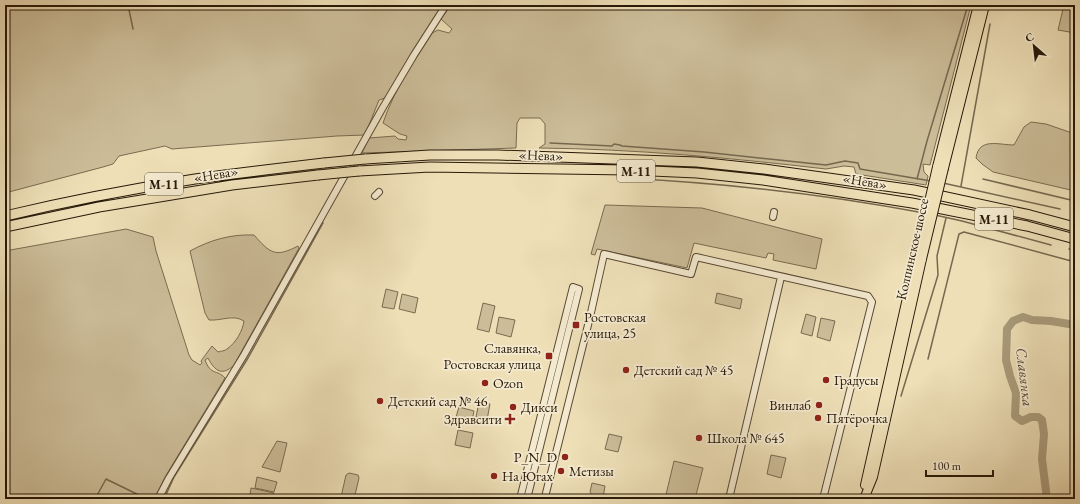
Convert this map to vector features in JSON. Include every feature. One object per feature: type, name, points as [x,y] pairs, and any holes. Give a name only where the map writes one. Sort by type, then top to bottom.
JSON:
[{"type":"highway","name":"«Нева»","points":[[5,216],[96,196],[153,186],[196,179],[324,163],[430,155],[498,155],[705,163],[771,170],[914,190],[1030,215],[1075,227]]},
{"type":"highway","name":"«Нева»","points":[[5,228],[99,206],[232,185],[359,171],[430,167],[629,170],[697,173],[778,182],[905,201],[1027,226],[1075,239]]},
{"type":"main road","name":"Колпинское шоссе","points":[[864,499],[872,477],[880,446],[919,258],[978,5]]},
{"type":"main road","name":"Колпинское шоссе","points":[[940,167],[985,5]]},
{"type":"street","points":[[158,499],[169,478],[244,355],[386,102],[446,5]]},
{"type":"street","points":[[547,499],[545,497],[590,317],[604,254],[691,274],[696,257],[868,296],[872,302],[823,499]]},
{"type":"street","points":[[729,499],[781,277]]},
{"type":"street","points":[[520,499],[576,288],[527,499]]},
{"type":"shaded area","points":[[5,5],[444,5],[385,98],[379,100],[365,135],[172,149],[165,146],[119,156],[113,164],[5,193]]},
{"type":"shaded area","points":[[451,5],[971,5],[930,165],[923,164],[924,172],[928,176],[926,185],[856,174],[854,167],[844,166],[826,169],[683,155],[611,150],[539,148],[545,144],[545,124],[540,118],[520,118],[517,123],[516,148],[362,153],[369,138],[395,136],[398,139],[406,140],[407,136],[400,134],[383,123],[399,87],[411,65],[432,33],[438,30],[449,33],[452,29],[441,19]]},
{"type":"shaded area","points":[[1064,5],[1075,5],[1075,33],[1058,30]]},
{"type":"shaded area","points":[[1031,122],[1046,124],[1075,134],[1075,191],[993,172],[976,158],[978,151],[985,145],[1014,145],[1024,127]]},
{"type":"shaded area","points":[[605,205],[702,208],[822,239],[816,269],[773,260],[774,254],[768,253],[766,258],[694,243],[687,268],[597,249],[595,255],[591,254]]},
{"type":"shaded area","points":[[126,229],[153,237],[156,251],[189,355],[192,360],[200,365],[202,363],[201,361],[212,346],[218,352],[225,350],[233,343],[242,328],[244,321],[236,318],[209,320],[205,313],[190,251],[221,238],[245,235],[254,235],[264,246],[273,252],[284,252],[298,246],[299,248],[234,365],[226,371],[220,371],[213,367],[208,358],[205,360],[207,365],[212,370],[225,378],[165,477],[154,499],[5,499],[5,251]]},
{"type":"shaded area","points":[[386,289],[398,292],[394,309],[382,307]]},
{"type":"shaded area","points":[[717,293],[742,299],[740,309],[715,303]]},
{"type":"shaded area","points":[[402,294],[418,298],[415,313],[399,309]]},
{"type":"shaded area","points":[[483,303],[495,306],[489,332],[477,329]]},
{"type":"shaded area","points":[[806,314],[816,317],[812,336],[801,333]]},
{"type":"shaded area","points":[[499,317],[515,320],[511,337],[496,333]]},
{"type":"shaded area","points":[[821,318],[835,321],[830,341],[817,337]]},
{"type":"shaded area","points":[[479,402],[490,404],[487,420],[476,417]]},
{"type":"shaded area","points":[[459,407],[474,411],[472,421],[456,417]]},
{"type":"shaded area","points":[[458,430],[473,433],[470,448],[455,445]]},
{"type":"shaded area","points":[[609,434],[622,437],[618,452],[605,449]]},
{"type":"shaded area","points":[[277,441],[287,443],[280,472],[262,467]]},
{"type":"shaded area","points":[[771,455],[786,458],[781,478],[767,474]]},
{"type":"shaded area","points":[[674,461],[703,468],[695,499],[665,499]]},
{"type":"shaded area","points":[[349,473],[358,475],[359,478],[354,499],[343,499],[341,497],[346,475]]},
{"type":"shaded area","points":[[257,477],[277,482],[274,492],[255,488]]},
{"type":"shaded area","points":[[592,483],[605,486],[603,498],[595,499],[590,492]]},
{"type":"shaded area","points":[[251,488],[274,493],[272,499],[250,495]]},
{"type":"waterway","points":[[128,5],[133,29]]},
{"type":"waterway","points":[[917,179],[968,5]]},
{"type":"waterway","points":[[961,186],[990,24]]},
{"type":"waterway","points":[[550,143],[612,146],[614,144],[622,146],[704,152],[826,165],[845,161],[858,163],[860,169],[931,181]]},
{"type":"waterway","points":[[622,178],[774,190],[849,200],[924,213]]},
{"type":"waterway","points":[[983,179],[1075,201]]},
{"type":"waterway","points":[[943,183],[1060,209]]},
{"type":"waterway","points":[[935,215],[1051,245]]},
{"type":"waterway","points":[[901,396],[938,275],[937,256],[946,218]]},
{"type":"waterway","points":[[164,499],[174,477],[248,358],[323,223]]},
{"type":"waterway","points":[[928,359],[959,234],[964,232],[1075,262]]},
{"type":"waterway","points":[[1069,249],[1075,251]]},
{"type":"waterway","name":"Славянка","points":[[1047,499],[1042,459],[1044,434],[1042,420],[1038,417],[1031,417],[1022,421],[1015,416],[1016,393],[1006,360],[1007,329],[1013,321],[1023,317],[1032,320],[1051,321],[1075,325]]},
{"type":"waterway","points":[[95,499],[106,479],[147,499]]},
{"type":"place","name":"Ростовская улица, 25","points":[[576,325]]},
{"type":"place","name":"Славянка, Ростовская улица","points":[[549,356]]},
{"type":"place","name":"Детский сад № 45","points":[[626,370]]},
{"type":"place","name":"Градусы","points":[[826,380]]},
{"type":"place","name":"Ozon","points":[[485,383]]},
{"type":"place","name":"Детский сад № 46","points":[[380,401]]},
{"type":"place","name":"Винлаб","points":[[819,405]]},
{"type":"place","name":"Дикси","points":[[513,407]]},
{"type":"place","name":"Пятёрочка","points":[[818,418]]},
{"type":"place","name":"Здравсити","points":[[510,419]]},
{"type":"place","name":"Школа № 645","points":[[699,438]]},
{"type":"place","name":"P_N_D","points":[[565,457]]},
{"type":"place","name":"Метизы","points":[[561,471]]},
{"type":"place","name":"На Югах","points":[[494,476]]}]
